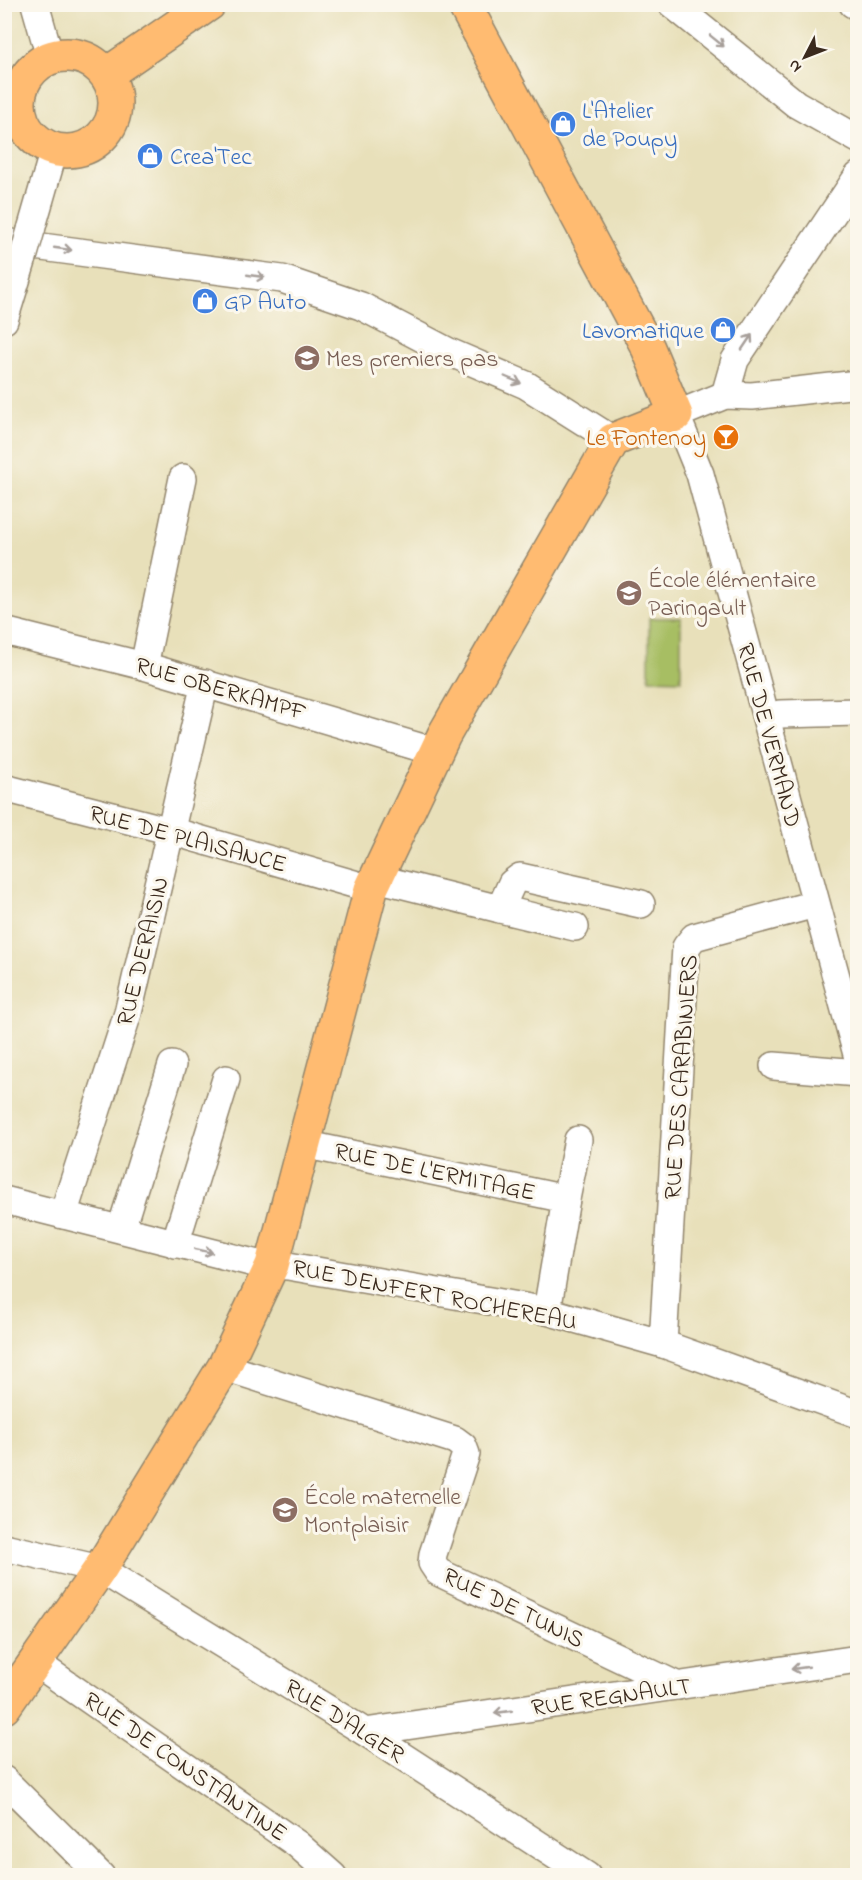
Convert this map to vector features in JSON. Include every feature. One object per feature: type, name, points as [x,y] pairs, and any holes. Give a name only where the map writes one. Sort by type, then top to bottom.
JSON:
[{"type":"main road","points":[[107,74],[209,4]]},
{"type":"main road","points":[[4,1707],[100,1569],[224,1366],[272,1265],[374,884],[436,752],[596,466],[613,440],[676,416],[648,348],[464,4]]},
{"type":"main road","points":[[66,54],[81,56],[96,63],[107,74],[114,87],[116,102],[114,117],[108,131],[97,142],[84,149],[69,152],[54,150],[33,137],[12,102],[27,75],[38,64],[50,57],[66,54]]},
{"type":"street","points":[[35,4],[50,57]]},
{"type":"street","points":[[672,4],[796,104],[858,139]]},
{"type":"street","points":[[854,4],[858,7]]},
{"type":"street","points":[[4,320],[14,250],[31,230],[54,150]]},
{"type":"street","points":[[725,395],[735,360],[858,176]]},
{"type":"street","points":[[14,250],[282,279],[361,306],[449,352],[526,385],[613,440]]},
{"type":"street","points":[[676,416],[725,395],[752,396],[858,384]]},
{"type":"street","name":"RUE DE VERMAND","points":[[676,416],[700,474],[858,1058]]},
{"type":"street","points":[[144,666],[183,478]]},
{"type":"street","name":"RUE OBERKAMPF","points":[[4,632],[144,666],[436,752]]},
{"type":"street","name":"RUE DERAISIN","points":[[63,1215],[128,1013],[205,683]]},
{"type":"street","points":[[768,719],[780,714],[858,712]]},
{"type":"street","name":"RUE DE PLAISANCE","points":[[4,788],[374,884],[500,909],[575,927]]},
{"type":"street","points":[[500,909],[512,883],[520,877],[641,904]]},
{"type":"street","name":"RUE DES CARABINIERS","points":[[663,1344],[686,948],[694,937],[815,904]]},
{"type":"street","points":[[121,1229],[172,1065]]},
{"type":"street","points":[[774,1066],[858,1072]]},
{"type":"street","points":[[175,1244],[226,1079]]},
{"type":"street","name":"RUE DE L'ERMITAGE","points":[[547,1311],[578,1140]]},
{"type":"street","name":"RUE DE L'ERMITAGE","points":[[303,1144],[566,1199]]},
{"type":"street","name":"RUE DENFERT ROCHEREAU","points":[[4,1200],[175,1244],[272,1265],[547,1311],[663,1344],[858,1414]]},
{"type":"street","name":"RUE DE TUNIS","points":[[224,1366],[455,1440],[463,1446],[466,1454],[433,1554],[432,1563],[438,1572],[678,1686]]},
{"type":"street","name":"RUE D'ALGER","points":[[4,1547],[100,1569],[365,1732],[587,1875]]},
{"type":"street","name":"RUE REGNAULT","points":[[365,1732],[858,1659]]},
{"type":"street","name":"RUE DE CONSTANTINE","points":[[35,1662],[297,1844],[333,1875]]},
{"type":"street","points":[[4,1780],[101,1875]]},
{"type":"green space","points":[[649,618],[681,618],[681,680],[649,679]]},
{"type":"place","name":"L'Atelier de Poupy","points":[[563,124]]},
{"type":"place","name":"Crea'Tec","points":[[150,156]]},
{"type":"place","name":"GP Auto","points":[[205,301]]},
{"type":"place","name":"Lavomatique","points":[[723,330]]},
{"type":"place","name":"Mes premiers pas","points":[[307,358]]},
{"type":"place","name":"Le Fontenoy","points":[[726,437]]},
{"type":"place","name":"École élémentaire Paringault","points":[[629,593]]},
{"type":"place","name":"École maternelle Montplaisir","points":[[285,1510]]}]
